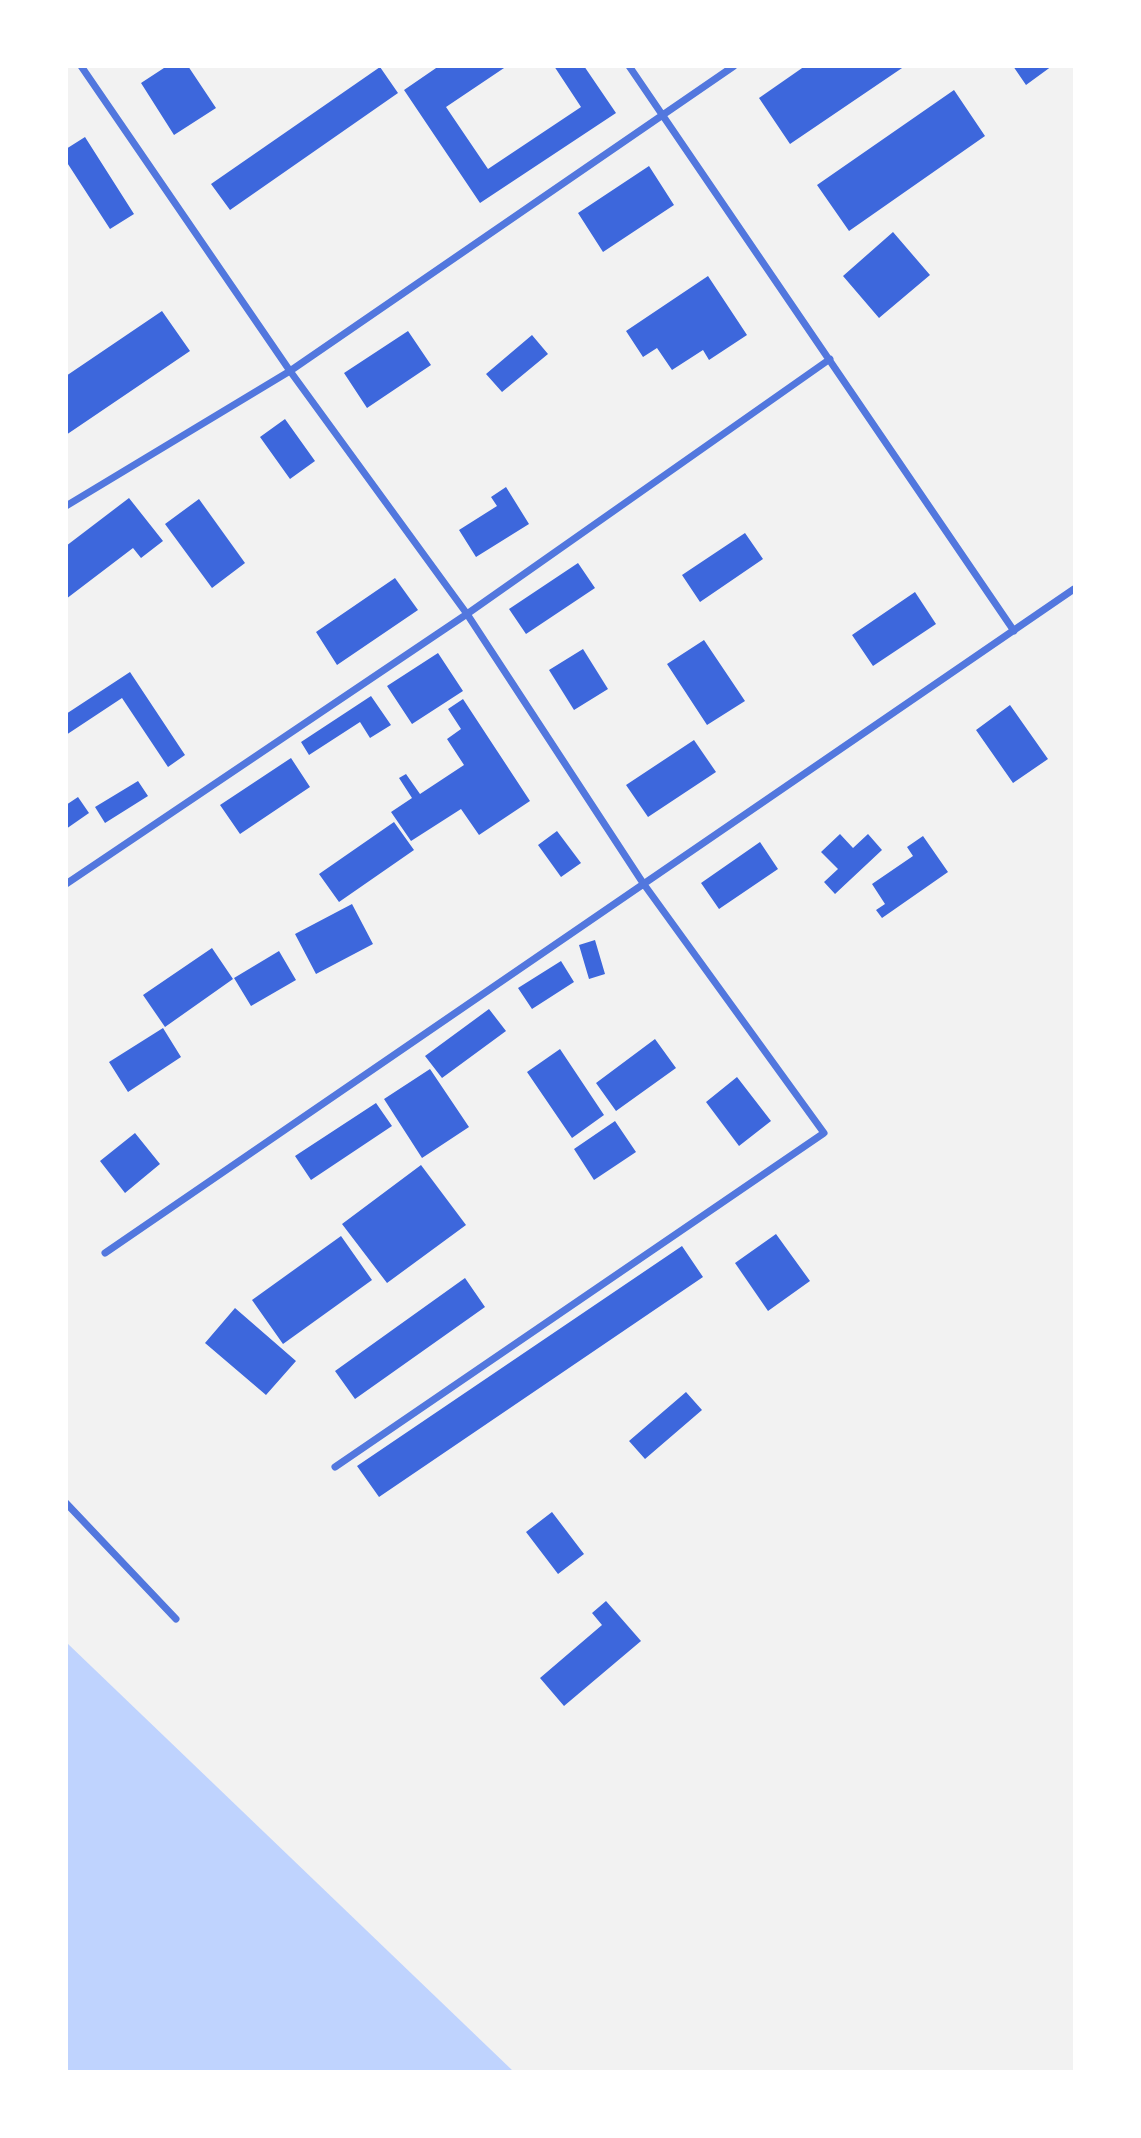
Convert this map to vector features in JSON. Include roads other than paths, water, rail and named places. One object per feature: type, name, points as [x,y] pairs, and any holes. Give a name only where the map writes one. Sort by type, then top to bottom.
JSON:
[{"type":"street","points":[[81,66],[290,371],[467,614],[643,883],[824,1133],[335,1467]]},
{"type":"street","points":[[629,66],[1014,631]]},
{"type":"street","points":[[66,506],[290,371],[734,66]]},
{"type":"street","points":[[66,884],[467,614],[830,359]]},
{"type":"street","points":[[104,1253],[1074,589]]},
{"type":"street","points":[[66,1503],[176,1619]]},
{"type":"water","points":[[67,1643],[513,2071],[67,2071]]}]
